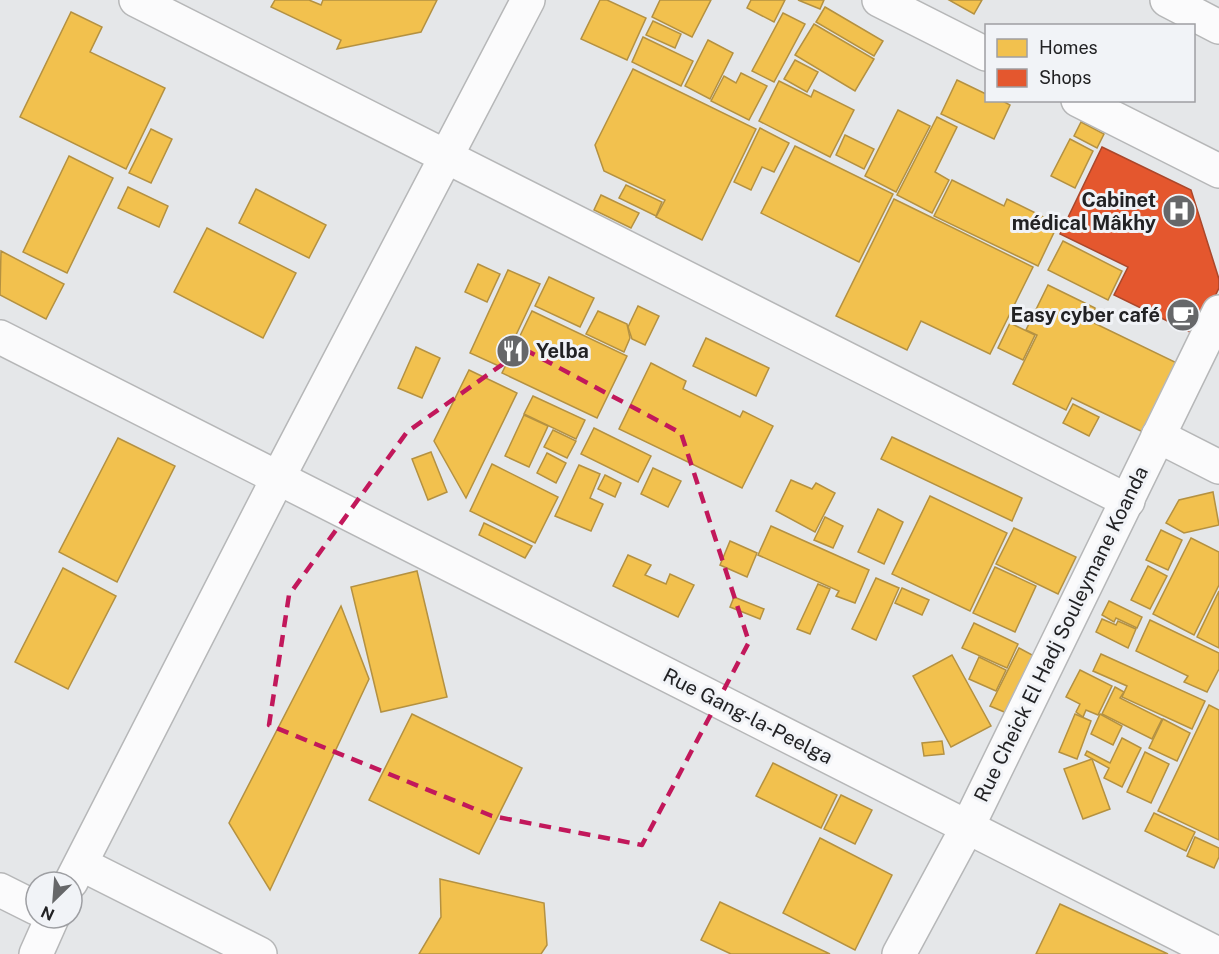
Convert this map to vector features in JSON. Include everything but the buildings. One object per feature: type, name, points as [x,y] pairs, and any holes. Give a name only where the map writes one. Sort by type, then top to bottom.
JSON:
[{"type":"street","points":[[136,0],[1128,501]]},
{"type":"street","points":[[78,870],[279,476],[528,0]]},
{"type":"street","points":[[879,0],[985,53]]},
{"type":"street","points":[[1167,0],[1219,27]]},
{"type":"street","points":[[1082,102],[1219,171]]},
{"type":"street","name":"Rue Cheick El Hadj Souleymane Koanda","points":[[899,954],[967,828],[1219,312]]},
{"type":"street","name":"Rue Gang-la-Peelga","points":[[0,337],[279,476],[1218,954]]},
{"type":"street","points":[[1158,436],[1219,467]]},
{"type":"street","points":[[84,877],[260,954]]},
{"type":"street","points":[[0,890],[24,902]]},
{"type":"street","points":[[36,954],[47,930]]},
{"type":"highlighted area","points":[[524,349],[681,433],[749,642],[642,845],[492,816],[269,725],[289,595],[407,432]]},
{"type":"place","name":"Cabinet médical Mâkhy","points":[[1179,211]]},
{"type":"place","name":"Easy cyber café","points":[[1183,315]]},
{"type":"place","name":"Yelba","points":[[513,351]]}]
